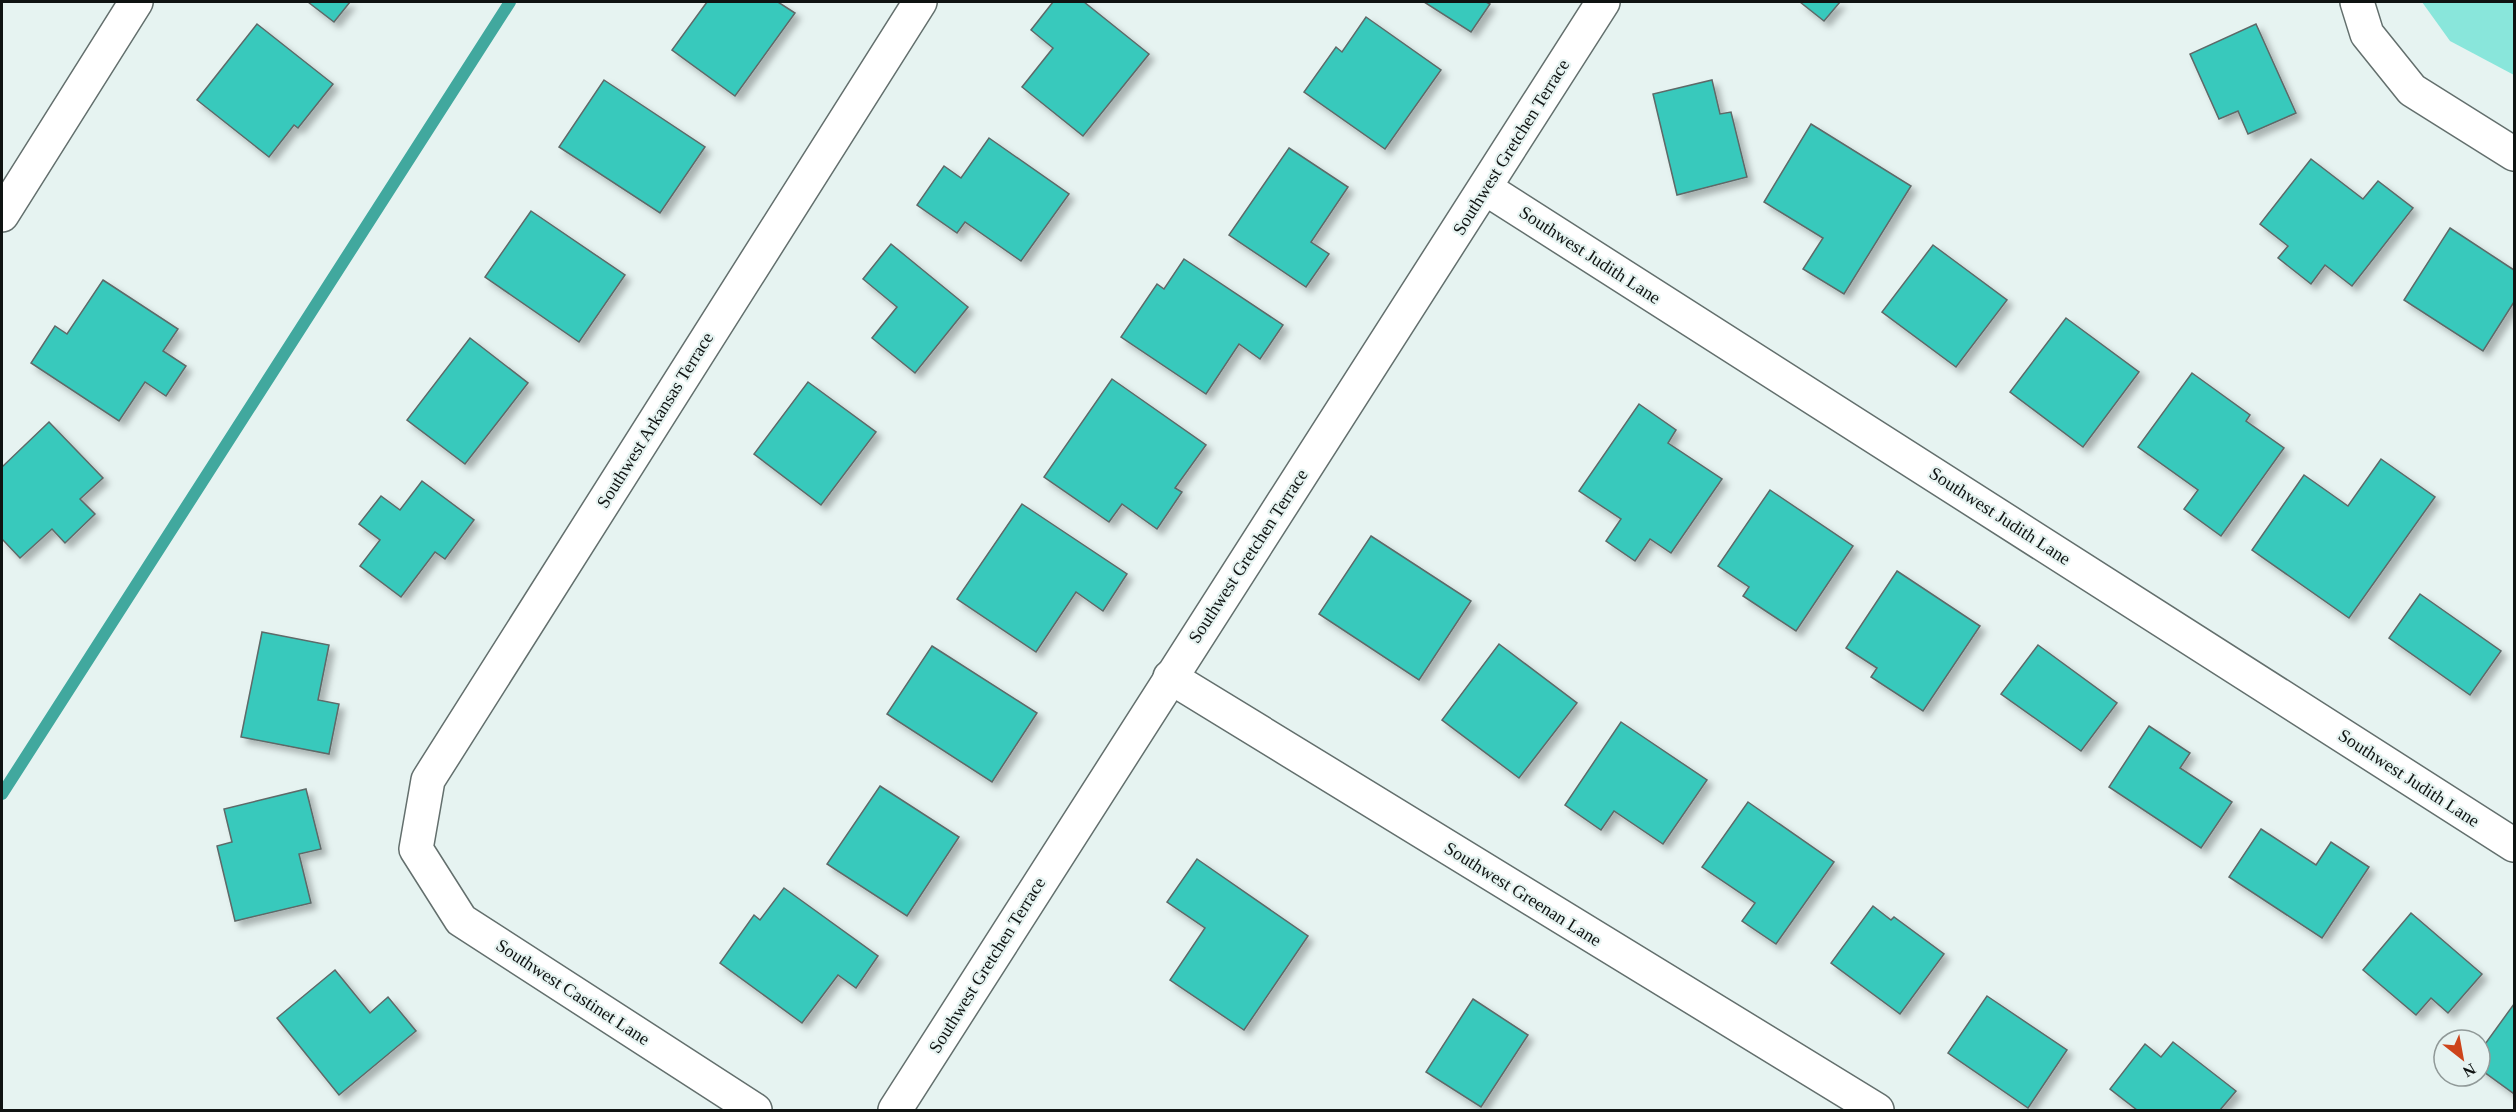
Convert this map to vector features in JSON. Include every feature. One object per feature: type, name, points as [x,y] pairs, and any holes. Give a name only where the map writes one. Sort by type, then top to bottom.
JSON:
[{"type":"street","points":[[2,215],[136,2]]},
{"type":"street","name":"Southwest Arkansas Terrace","points":[[416,849],[428,780],[920,2]]},
{"type":"street","name":"Southwest Gretchen Terrace","points":[[895,1110],[1603,2]]},
{"type":"street","points":[[2357,2],[2367,34],[2412,90],[2514,154]]},
{"type":"street","name":"Southwest Judith Lane","points":[[1485,188],[2514,845]]},
{"type":"street","name":"Southwest Greenan Lane","points":[[1170,677],[1877,1110]]},
{"type":"street","name":"Southwest Castinet Lane","points":[[416,849],[461,920],[754,1110]]},
{"type":"shaded area","points":[[2422,2],[2514,2],[2514,75],[2450,41]]},
{"type":"building","points":[[308,2],[350,2],[334,22]]},
{"type":"building","points":[[707,2],[778,2],[795,13],[735,96],[672,50]]},
{"type":"building","points":[[1053,2],[1084,2],[1149,54],[1083,136],[1022,87],[1053,48],[1031,30]]},
{"type":"building","points":[[1424,2],[1486,2],[1490,4],[1471,32]]},
{"type":"building","points":[[1800,2],[1840,2],[1824,21]]},
{"type":"building","points":[[1366,17],[1441,70],[1385,149],[1304,92],[1336,47],[1342,52]]},
{"type":"building","points":[[257,24],[333,84],[298,128],[294,125],[269,157],[197,100]]},
{"type":"building","points":[[2256,24],[2296,113],[2248,134],[2238,111],[2219,119],[2190,54]]},
{"type":"building","points":[[604,80],[705,147],[660,213],[559,147]]},
{"type":"building","points":[[1712,80],[1720,114],[1731,112],[1747,177],[1677,195],[1653,94]]},
{"type":"building","points":[[1811,124],[1911,186],[1844,294],[1803,269],[1823,238],[1764,202]]},
{"type":"building","points":[[989,138],[1069,194],[1021,261],[965,222],[957,233],[917,205],[944,166],[961,178]]},
{"type":"building","points":[[1289,148],[1348,187],[1311,242],[1329,254],[1306,287],[1229,235]]},
{"type":"building","points":[[2311,159],[2363,199],[2378,181],[2413,208],[2352,286],[2325,265],[2311,284],[2278,258],[2288,246],[2260,224]]},
{"type":"building","points":[[531,211],[625,275],[579,342],[485,277]]},
{"type":"building","points":[[2450,228],[2514,270],[2514,302],[2483,351],[2404,300]]},
{"type":"building","points":[[891,244],[968,307],[915,373],[872,338],[897,307],[863,279]]},
{"type":"building","points":[[1933,245],[2007,300],[1956,367],[1882,312]]},
{"type":"building","points":[[1184,259],[1283,325],[1260,359],[1239,344],[1206,394],[1121,337],[1157,284],[1164,289]]},
{"type":"building","points":[[103,280],[178,329],[163,351],[186,366],[166,396],[145,382],[119,421],[31,363],[55,326],[67,334]]},
{"type":"building","points":[[2066,318],[2139,372],[2083,447],[2010,392]]},
{"type":"building","points":[[470,338],[528,383],[465,464],[407,420]]},
{"type":"building","points":[[2192,373],[2250,415],[2246,421],[2284,448],[2221,536],[2184,509],[2198,490],[2138,447]]},
{"type":"building","points":[[1112,379],[1206,445],[1175,488],[1182,492],[1157,529],[1122,504],[1109,522],[1044,477]]},
{"type":"building","points":[[808,382],[876,432],[821,505],[754,454]]},
{"type":"building","points":[[1639,404],[1676,430],[1668,443],[1722,479],[1671,553],[1650,539],[1635,561],[1606,541],[1621,519],[1579,491]]},
{"type":"building","points":[[49,422],[103,478],[80,499],[95,514],[65,543],[52,529],[20,558],[2,539],[2,467]]},
{"type":"building","points":[[2381,459],[2435,497],[2349,618],[2252,550],[2304,475],[2348,506]]},
{"type":"building","points":[[422,481],[474,520],[445,559],[435,552],[401,597],[360,566],[380,540],[359,524],[381,496],[400,510]]},
{"type":"building","points":[[1770,490],[1853,546],[1796,631],[1743,596],[1749,587],[1718,566]]},
{"type":"building","points":[[1022,504],[1127,574],[1103,611],[1076,592],[1036,652],[957,599]]},
{"type":"building","points":[[1371,536],[1471,601],[1419,680],[1319,614]]},
{"type":"building","points":[[1897,571],[1980,626],[1923,711],[1871,677],[1877,668],[1846,648]]},
{"type":"building","points":[[2420,594],[2501,651],[2470,695],[2389,638]]},
{"type":"building","points":[[262,632],[329,645],[318,700],[339,704],[329,754],[241,737]]},
{"type":"building","points":[[1499,644],[1577,703],[1519,778],[1442,720]]},
{"type":"building","points":[[2038,645],[2117,703],[2081,751],[2001,694]]},
{"type":"building","points":[[932,646],[1037,713],[992,782],[887,714]]},
{"type":"building","points":[[1621,722],[1707,780],[1663,844],[1614,811],[1601,830],[1565,805]]},
{"type":"building","points":[[2149,726],[2190,753],[2180,768],[2232,802],[2201,848],[2109,787]]},
{"type":"building","points":[[880,786],[959,837],[907,916],[827,864]]},
{"type":"building","points":[[306,789],[321,849],[299,854],[311,903],[235,921],[217,846],[232,842],[224,809]]},
{"type":"building","points":[[1748,802],[1834,862],[1776,944],[1742,921],[1755,903],[1702,867]]},
{"type":"building","points":[[2261,829],[2316,865],[2331,842],[2369,867],[2322,938],[2229,877]]},
{"type":"building","points":[[1197,859],[1308,936],[1244,1030],[1170,980],[1205,928],[1167,902]]},
{"type":"building","points":[[784,888],[878,956],[856,988],[838,975],[802,1023],[720,963],[754,915],[760,920]]},
{"type":"building","points":[[1873,906],[1891,920],[1894,917],[1944,954],[1900,1014],[1831,963]]},
{"type":"building","points":[[2411,913],[2482,974],[2448,1013],[2431,998],[2416,1015],[2363,970]]},
{"type":"building","points":[[335,970],[370,1013],[388,997],[416,1031],[339,1095],[277,1018]]},
{"type":"building","points":[[1987,996],[2067,1050],[2028,1108],[1948,1053]]},
{"type":"building","points":[[1473,999],[1528,1035],[1481,1107],[1426,1072]]},
{"type":"building","points":[[2514,1004],[2513,1093],[2492,1078],[2492,1034]]},
{"type":"building","points":[[2173,1042],[2236,1091],[2220,1110],[2137,1110],[2110,1089],[2145,1044],[2161,1057]]},
{"type":"waterway","points":[[2,794],[510,2]]}]
